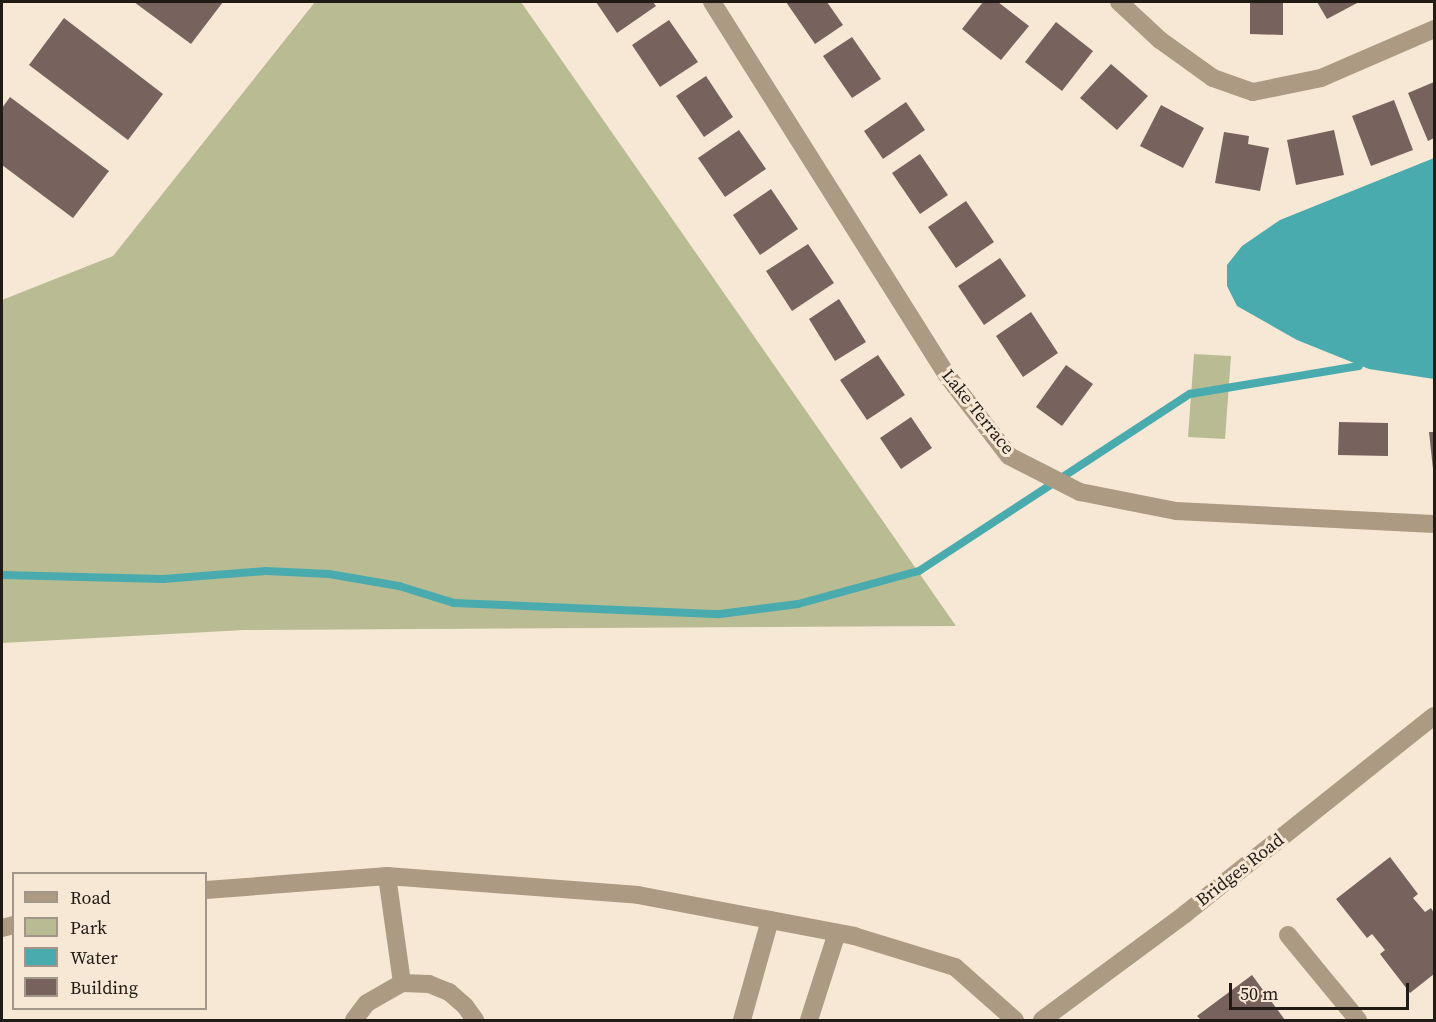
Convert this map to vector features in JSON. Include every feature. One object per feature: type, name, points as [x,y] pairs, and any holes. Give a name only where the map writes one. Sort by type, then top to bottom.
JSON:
[{"type":"street","name":"Lake Terrace","points":[[712,2],[949,378],[1009,456],[1080,492],[1176,511],[1434,524]]},
{"type":"street","points":[[1119,2],[1160,40],[1213,78],[1253,92],[1321,78],[1434,29]]},
{"type":"street","name":"Bridges Road","points":[[1042,1020],[1185,914],[1434,716]]},
{"type":"street","points":[[207,890],[387,876],[638,895],[837,933],[955,967],[1015,1020]]},
{"type":"street","points":[[387,876],[402,983]]},
{"type":"street","points":[[742,1020],[770,920]]},
{"type":"street","points":[[809,1020],[837,933]]},
{"type":"street","points":[[1288,935],[1358,1020]]},
{"type":"street","points":[[354,1020],[367,1003],[402,983],[429,984],[449,992],[465,1006],[475,1020]]},
{"type":"green space","points":[[315,2],[521,2],[956,626],[245,630],[2,643],[2,300],[113,256]]},
{"type":"green space","points":[[1194,354],[1231,356],[1225,439],[1188,437]]},
{"type":"water","points":[[1434,158],[1434,379],[1369,369],[1297,340],[1237,306],[1227,286],[1227,265],[1242,246],[1280,220]]},
{"type":"building","points":[[134,2],[223,2],[191,44]]},
{"type":"building","points":[[596,2],[653,2],[656,6],[617,33]]},
{"type":"building","points":[[786,2],[827,2],[843,25],[815,44]]},
{"type":"building","points":[[983,2],[998,2],[1029,26],[1001,60],[962,29]]},
{"type":"building","points":[[1250,2],[1283,2],[1283,35],[1250,34]]},
{"type":"building","points":[[1317,2],[1359,2],[1327,19]]},
{"type":"building","points":[[64,18],[163,94],[128,140],[29,65]]},
{"type":"building","points":[[669,20],[698,62],[660,87],[632,45]]},
{"type":"building","points":[[1056,22],[1093,51],[1062,91],[1025,62]]},
{"type":"building","points":[[852,37],[881,79],[852,98],[823,56]]},
{"type":"building","points":[[1111,64],[1148,96],[1117,130],[1080,98]]},
{"type":"building","points":[[706,76],[733,117],[704,137],[676,96]]},
{"type":"building","points":[[1434,82],[1434,138],[1428,141],[1408,93]]},
{"type":"building","points":[[10,97],[109,171],[73,218],[2,165],[2,108]]},
{"type":"building","points":[[1394,100],[1413,150],[1371,166],[1352,116]]},
{"type":"building","points":[[906,102],[925,130],[883,159],[864,131]]},
{"type":"building","points":[[1161,105],[1204,128],[1183,168],[1140,146]]},
{"type":"building","points":[[739,130],[766,169],[725,197],[698,158]]},
{"type":"building","points":[[1334,130],[1344,175],[1296,185],[1287,140]]},
{"type":"building","points":[[1224,132],[1249,136],[1248,144],[1269,148],[1260,191],[1215,183]]},
{"type":"building","points":[[920,154],[948,195],[920,214],[892,173]]},
{"type":"building","points":[[771,189],[798,229],[760,255],[733,215]]},
{"type":"building","points":[[966,201],[994,242],[956,268],[928,227]]},
{"type":"building","points":[[808,244],[834,283],[792,311],[766,271]]},
{"type":"building","points":[[1000,258],[1026,296],[984,325],[958,286]]},
{"type":"building","points":[[839,299],[866,342],[835,361],[809,319]]},
{"type":"building","points":[[1031,312],[1058,353],[1023,377],[996,336]]},
{"type":"building","points":[[878,355],[905,395],[867,420],[840,380]]},
{"type":"building","points":[[1066,365],[1093,384],[1062,426],[1036,407]]},
{"type":"building","points":[[911,417],[932,448],[901,469],[880,438]]},
{"type":"building","points":[[1339,422],[1388,423],[1388,456],[1338,455]]},
{"type":"building","points":[[1429,432],[1434,432],[1434,469],[1433,469]]},
{"type":"building","points":[[1390,857],[1418,894],[1413,898],[1425,912],[1431,908],[1434,913],[1434,974],[1410,993],[1380,954],[1385,950],[1372,934],[1367,938],[1336,899]]},
{"type":"building","points":[[1252,975],[1285,1020],[1201,1020],[1197,1016]]},
{"type":"waterway","points":[[2,575],[163,579],[266,571],[329,574],[399,586],[454,603],[720,614],[798,604],[919,571],[1190,394],[1359,366]]}]
